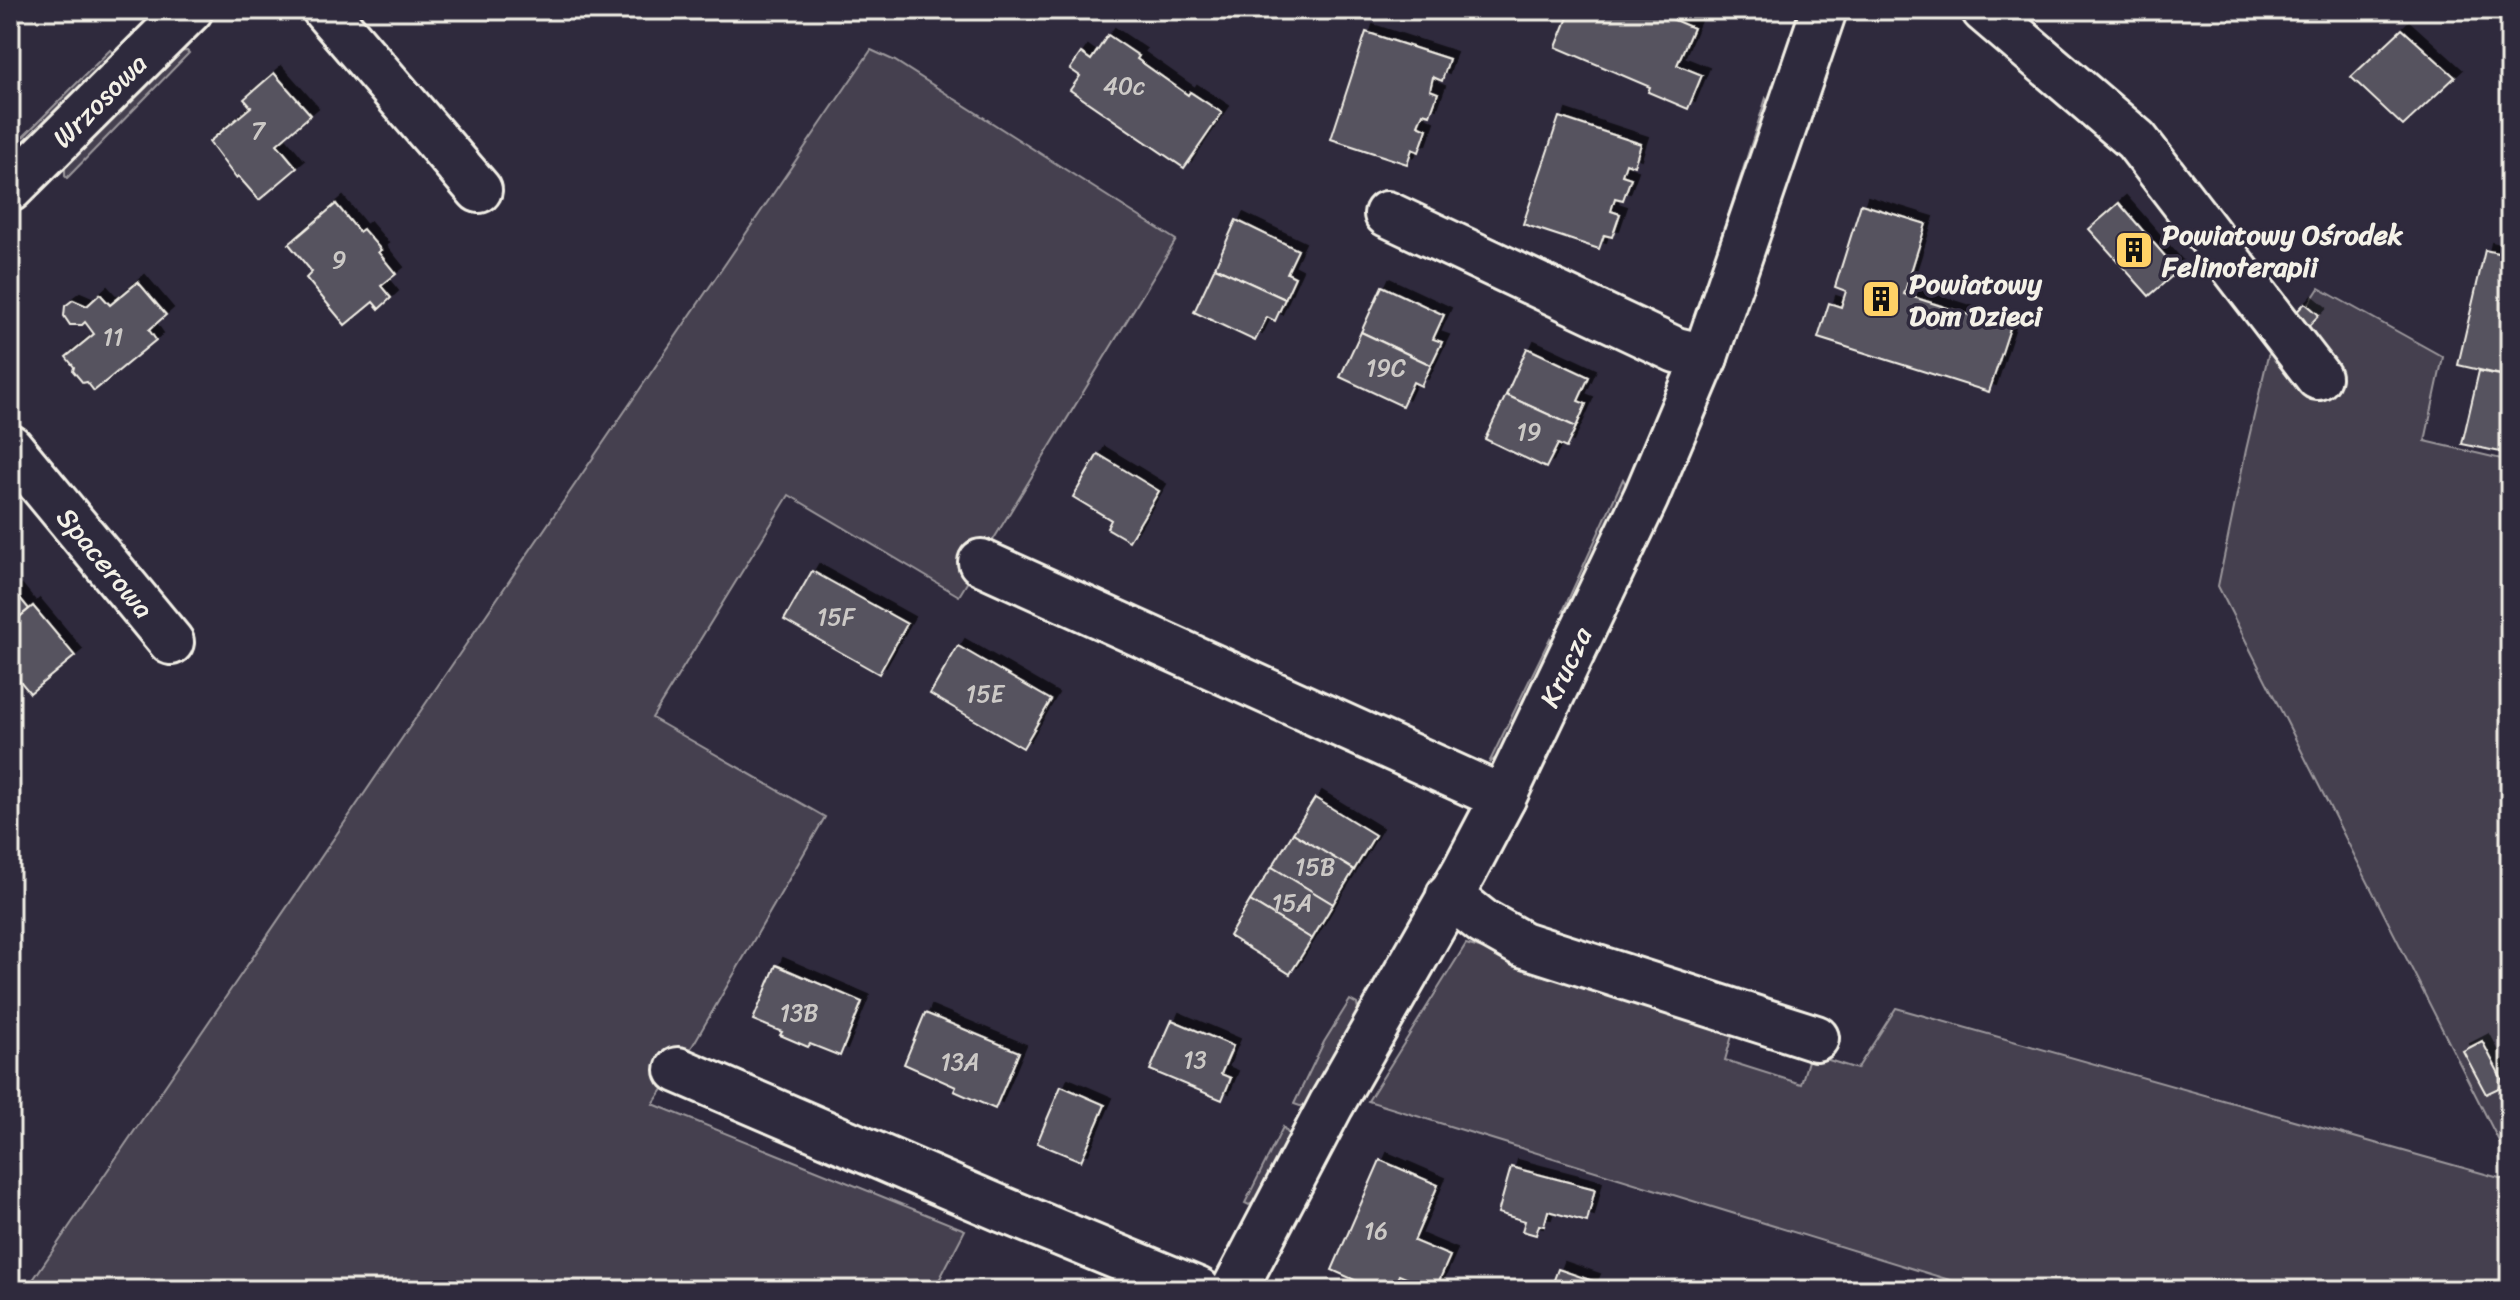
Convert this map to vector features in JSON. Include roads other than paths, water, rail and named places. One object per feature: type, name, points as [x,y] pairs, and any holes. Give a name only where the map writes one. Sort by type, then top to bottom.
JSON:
[{"type":"street","name":"Wrzosowa","points":[[10,189],[190,10]]},
{"type":"street","points":[[325,10],[479,190]]},
{"type":"street","name":"Krucza","points":[[1234,1290],[1331,1105],[1503,798],[1646,497],[1705,357],[1824,10]]},
{"type":"street","points":[[1984,10],[2136,140],[2318,377]]},
{"type":"street","points":[[1387,214],[1676,350],[1705,357]]},
{"type":"street","name":"Spacerowa","points":[[10,447],[171,642]]},
{"type":"street","points":[[981,562],[1503,798]]},
{"type":"street","points":[[1449,895],[1483,922],[1522,944],[1816,1038]]},
{"type":"street","points":[[678,1070],[1198,1290]]},
{"type":"place","name":"Powiatowy Ośrodek Felinoterapii","points":[[2134,250]]},
{"type":"place","name":"Powiatowy Dom Dzieci","points":[[1881,299]]}]
